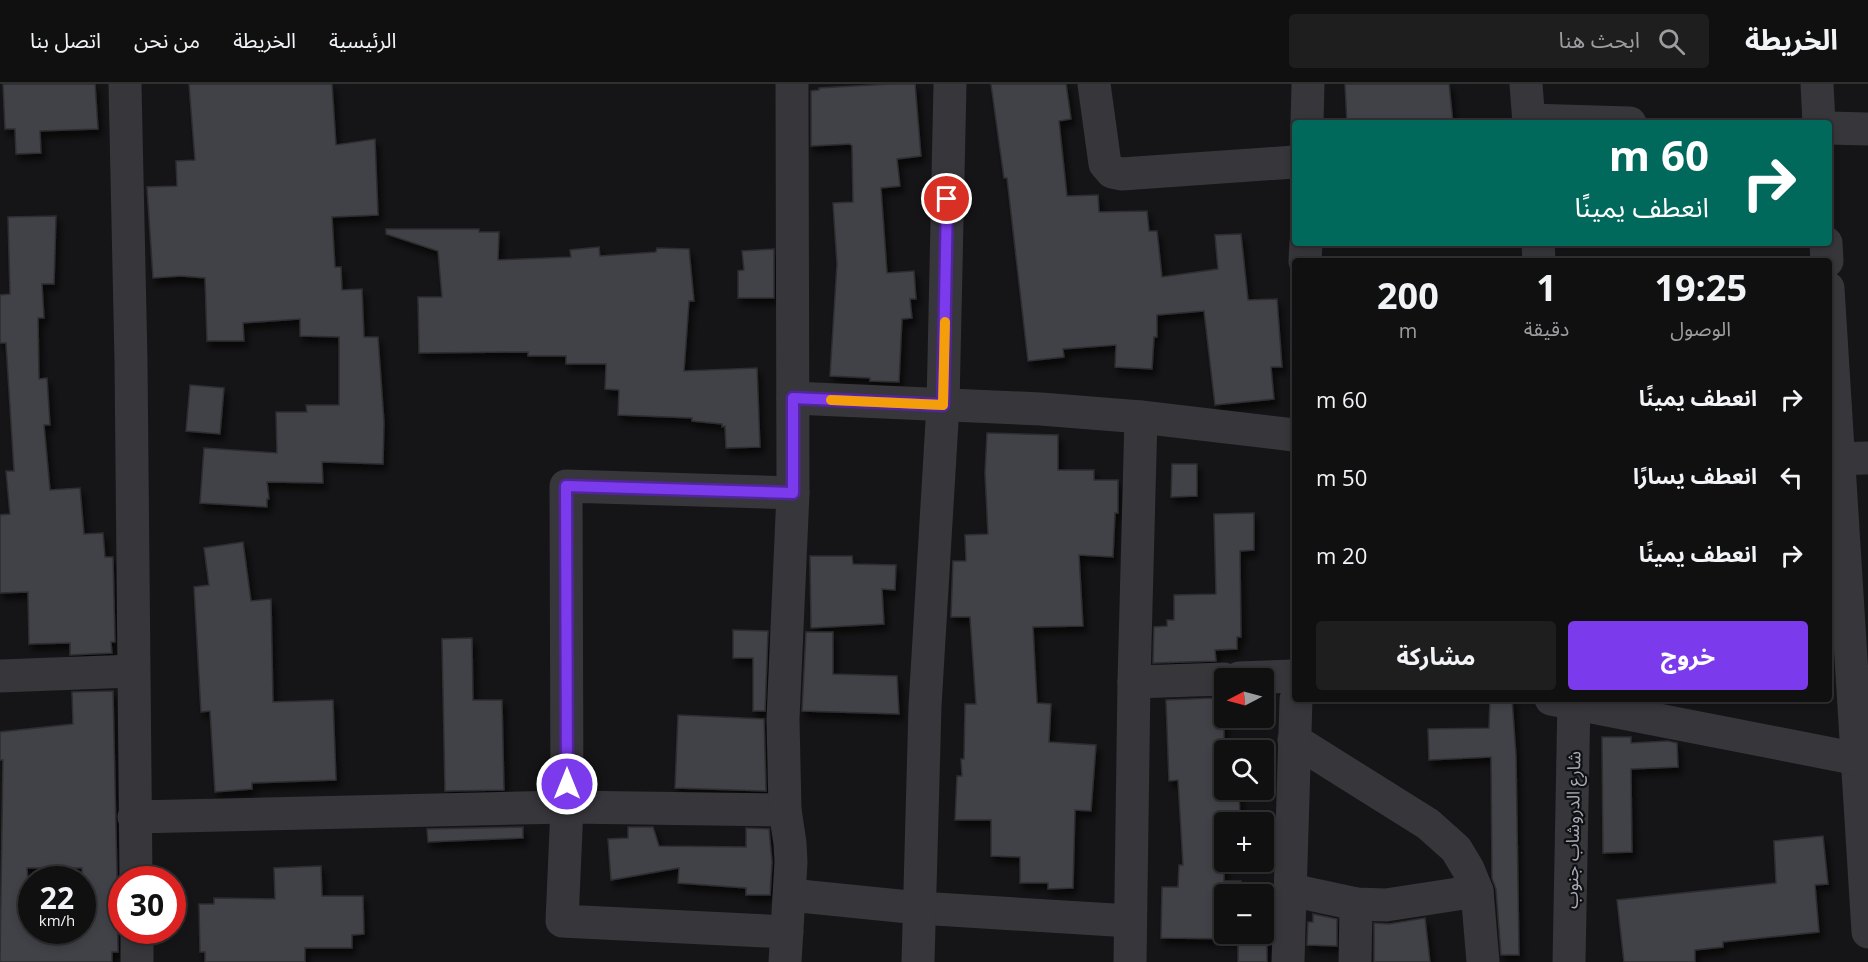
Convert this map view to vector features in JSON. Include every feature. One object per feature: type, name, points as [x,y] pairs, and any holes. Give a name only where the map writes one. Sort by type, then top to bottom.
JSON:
[{"type":"street","points":[[125,84],[131,361],[136,866]]},
{"type":"street","points":[[792,84],[793,493],[783,719],[785,810],[790,843],[790,895],[786,947],[562,921],[567,807],[566,486],[793,493]]},
{"type":"street","points":[[918,962],[925,706],[943,405],[950,84]]},
{"type":"street","points":[[1095,84],[1105,164],[1112,172],[1122,174],[1292,162]]},
{"type":"street","points":[[1307,120],[1308,84]]},
{"type":"street","points":[[1526,84],[1529,120]]},
{"type":"street","points":[[1817,84],[1819,120]]},
{"type":"street","points":[[1832,128],[1868,129]]},
{"type":"street","points":[[1832,328],[1845,459],[1863,760],[1868,932]]},
{"type":"street","points":[[793,398],[1041,409],[1141,417],[1292,435]]},
{"type":"street","points":[[1130,962],[1141,417]]},
{"type":"street","points":[[0,676],[133,671]]},
{"type":"street","points":[[1274,677],[1292,676]]},
{"type":"street","points":[[1134,682],[1214,679]]},
{"type":"street","points":[[1288,962],[1296,702]]},
{"type":"street","name":"شارع الدروشاب جنوب","points":[[1566,702],[1569,962]]},
{"type":"street","points":[[1576,702],[1863,760]]},
{"type":"street","points":[[1294,740],[1428,824],[1456,849],[1477,891],[1483,962]]},
{"type":"street","points":[[134,817],[567,807],[785,810]]},
{"type":"street","points":[[1291,890],[1356,904],[1394,905],[1477,891]]},
{"type":"street","points":[[790,895],[919,908],[1130,921]]},
{"type":"street","points":[[1355,962],[1356,904]]},
{"type":"street","points":[[137,944],[137,962]]},
{"type":"building","points":[[3,84],[95,84],[98,129],[40,131],[41,153],[16,154],[15,129],[5,129]]},
{"type":"building","points":[[189,84],[332,84],[336,145],[375,139],[378,215],[332,217],[335,267],[341,267],[342,290],[362,289],[364,337],[378,337],[384,422],[383,464],[322,462],[323,483],[267,482],[269,499],[267,499],[267,507],[200,503],[204,448],[277,453],[276,412],[307,412],[306,405],[339,405],[339,337],[300,336],[300,319],[243,323],[244,341],[207,341],[205,278],[181,276],[153,278],[147,187],[177,186],[176,161],[195,160]]},
{"type":"building","points":[[915,84],[921,156],[897,159],[900,186],[881,188],[887,273],[914,271],[916,299],[910,299],[912,318],[902,319],[899,382],[830,376],[837,264],[833,203],[853,202],[852,146],[850,144],[811,146],[811,91],[819,90],[819,88]]},
{"type":"building","points":[[991,84],[1066,84],[1071,119],[1059,121],[1067,196],[1098,195],[1099,212],[1147,211],[1149,231],[1157,231],[1162,277],[1218,269],[1215,235],[1241,234],[1248,300],[1277,299],[1282,367],[1271,367],[1274,399],[1215,405],[1204,311],[1157,315],[1157,337],[1154,337],[1152,369],[1115,367],[1116,345],[1063,349],[1064,357],[1028,361],[1007,178],[1004,178]]},
{"type":"building","points":[[1345,84],[1449,84],[1453,120],[1347,120]]},
{"type":"building","points":[[56,216],[54,284],[42,284],[44,318],[38,318],[39,379],[47,378],[50,425],[44,425],[50,490],[80,488],[84,534],[103,533],[105,557],[113,557],[115,642],[111,642],[112,653],[70,655],[70,643],[29,644],[28,592],[0,593],[0,515],[10,514],[6,471],[14,471],[6,343],[0,343],[0,295],[10,294],[8,217]]},
{"type":"building","points":[[386,229],[479,229],[479,232],[499,232],[498,260],[571,257],[570,250],[599,247],[600,256],[656,252],[657,248],[689,249],[694,301],[689,301],[684,371],[757,368],[760,447],[726,448],[725,426],[722,427],[722,424],[692,421],[692,418],[618,415],[619,390],[605,389],[606,364],[566,364],[566,356],[528,356],[528,352],[419,353],[418,297],[442,297],[438,251],[386,234]]},
{"type":"building","points":[[774,249],[774,298],[738,298],[738,271],[744,270],[742,251]]},
{"type":"building","points":[[190,385],[224,388],[220,434],[186,431]]},
{"type":"building","points":[[987,433],[1058,435],[1058,470],[1094,470],[1094,480],[1118,480],[1118,513],[1115,513],[1113,557],[1079,555],[1083,626],[1033,627],[1037,703],[1051,704],[1049,742],[1096,745],[1091,811],[1075,810],[1073,888],[1048,889],[1048,883],[1020,883],[1020,857],[991,856],[991,820],[955,820],[957,776],[962,776],[961,759],[964,759],[965,704],[976,704],[970,617],[951,617],[953,561],[966,561],[965,535],[988,534],[985,473]]},
{"type":"building","points":[[1172,464],[1197,464],[1197,496],[1171,497]]},
{"type":"building","points":[[1254,513],[1254,550],[1240,551],[1241,637],[1237,637],[1237,649],[1215,650],[1216,661],[1153,663],[1154,627],[1167,626],[1167,620],[1174,620],[1174,595],[1216,594],[1214,514]]},
{"type":"building","points":[[243,542],[251,601],[271,599],[273,702],[333,700],[336,780],[252,783],[252,789],[215,792],[210,711],[201,712],[194,587],[209,585],[204,548]]},
{"type":"building","points":[[810,556],[852,556],[853,564],[896,565],[895,590],[882,589],[884,624],[811,628]]},
{"type":"building","points":[[733,630],[768,631],[765,711],[753,711],[753,658],[733,658]]},
{"type":"building","points":[[806,632],[833,632],[833,674],[897,676],[899,714],[802,711]]},
{"type":"building","points":[[472,638],[473,700],[502,700],[504,790],[445,791],[442,639]]},
{"type":"building","points":[[113,691],[117,866],[108,866],[108,944],[118,944],[118,952],[112,952],[112,962],[0,962],[3,760],[0,760],[0,732],[73,724],[72,692]]},
{"type":"building","points":[[1214,698],[1214,728],[1224,728],[1224,740],[1214,740],[1214,800],[1239,800],[1240,812],[1214,812],[1214,872],[1224,872],[1224,881],[1241,881],[1241,884],[1214,884],[1214,939],[1161,938],[1162,887],[1178,887],[1179,865],[1183,865],[1178,780],[1169,781],[1166,700]]},
{"type":"building","points":[[1490,702],[1512,702],[1516,756],[1519,955],[1501,955],[1496,889],[1492,878],[1491,757],[1429,760],[1428,729],[1489,728]]},
{"type":"building","points":[[678,715],[764,719],[766,791],[675,788]]},
{"type":"building","points":[[1602,737],[1631,737],[1631,743],[1668,741],[1677,743],[1678,767],[1631,769],[1632,852],[1603,853]]},
{"type":"building","points":[[523,827],[523,838],[428,842],[427,829]]},
{"type":"building","points":[[628,827],[653,827],[659,846],[746,847],[746,828],[769,829],[772,862],[770,895],[746,895],[746,888],[678,883],[679,868],[611,880],[608,839],[628,838]]},
{"type":"building","points":[[1823,836],[1828,884],[1815,885],[1819,932],[1723,942],[1723,947],[1695,950],[1695,962],[1624,962],[1617,900],[1776,883],[1774,841]]},
{"type":"building","points":[[321,866],[322,896],[363,896],[364,934],[352,935],[352,948],[305,948],[305,962],[205,962],[205,952],[200,952],[199,904],[214,904],[214,898],[275,899],[274,868]]},
{"type":"building","points":[[1313,914],[1337,919],[1337,946],[1307,945],[1308,922],[1313,922]]},
{"type":"building","points":[[1425,918],[1430,962],[1374,962],[1374,923],[1389,924]]},
{"type":"building","points":[[1238,944],[1267,944],[1267,962],[1238,962]]},
{"type":"slow traffic","points":[[831,400],[943,405],[945,322]]},
{"type":"route","points":[[567,784],[566,486],[793,493],[793,398],[943,405],[947,199]]}]
